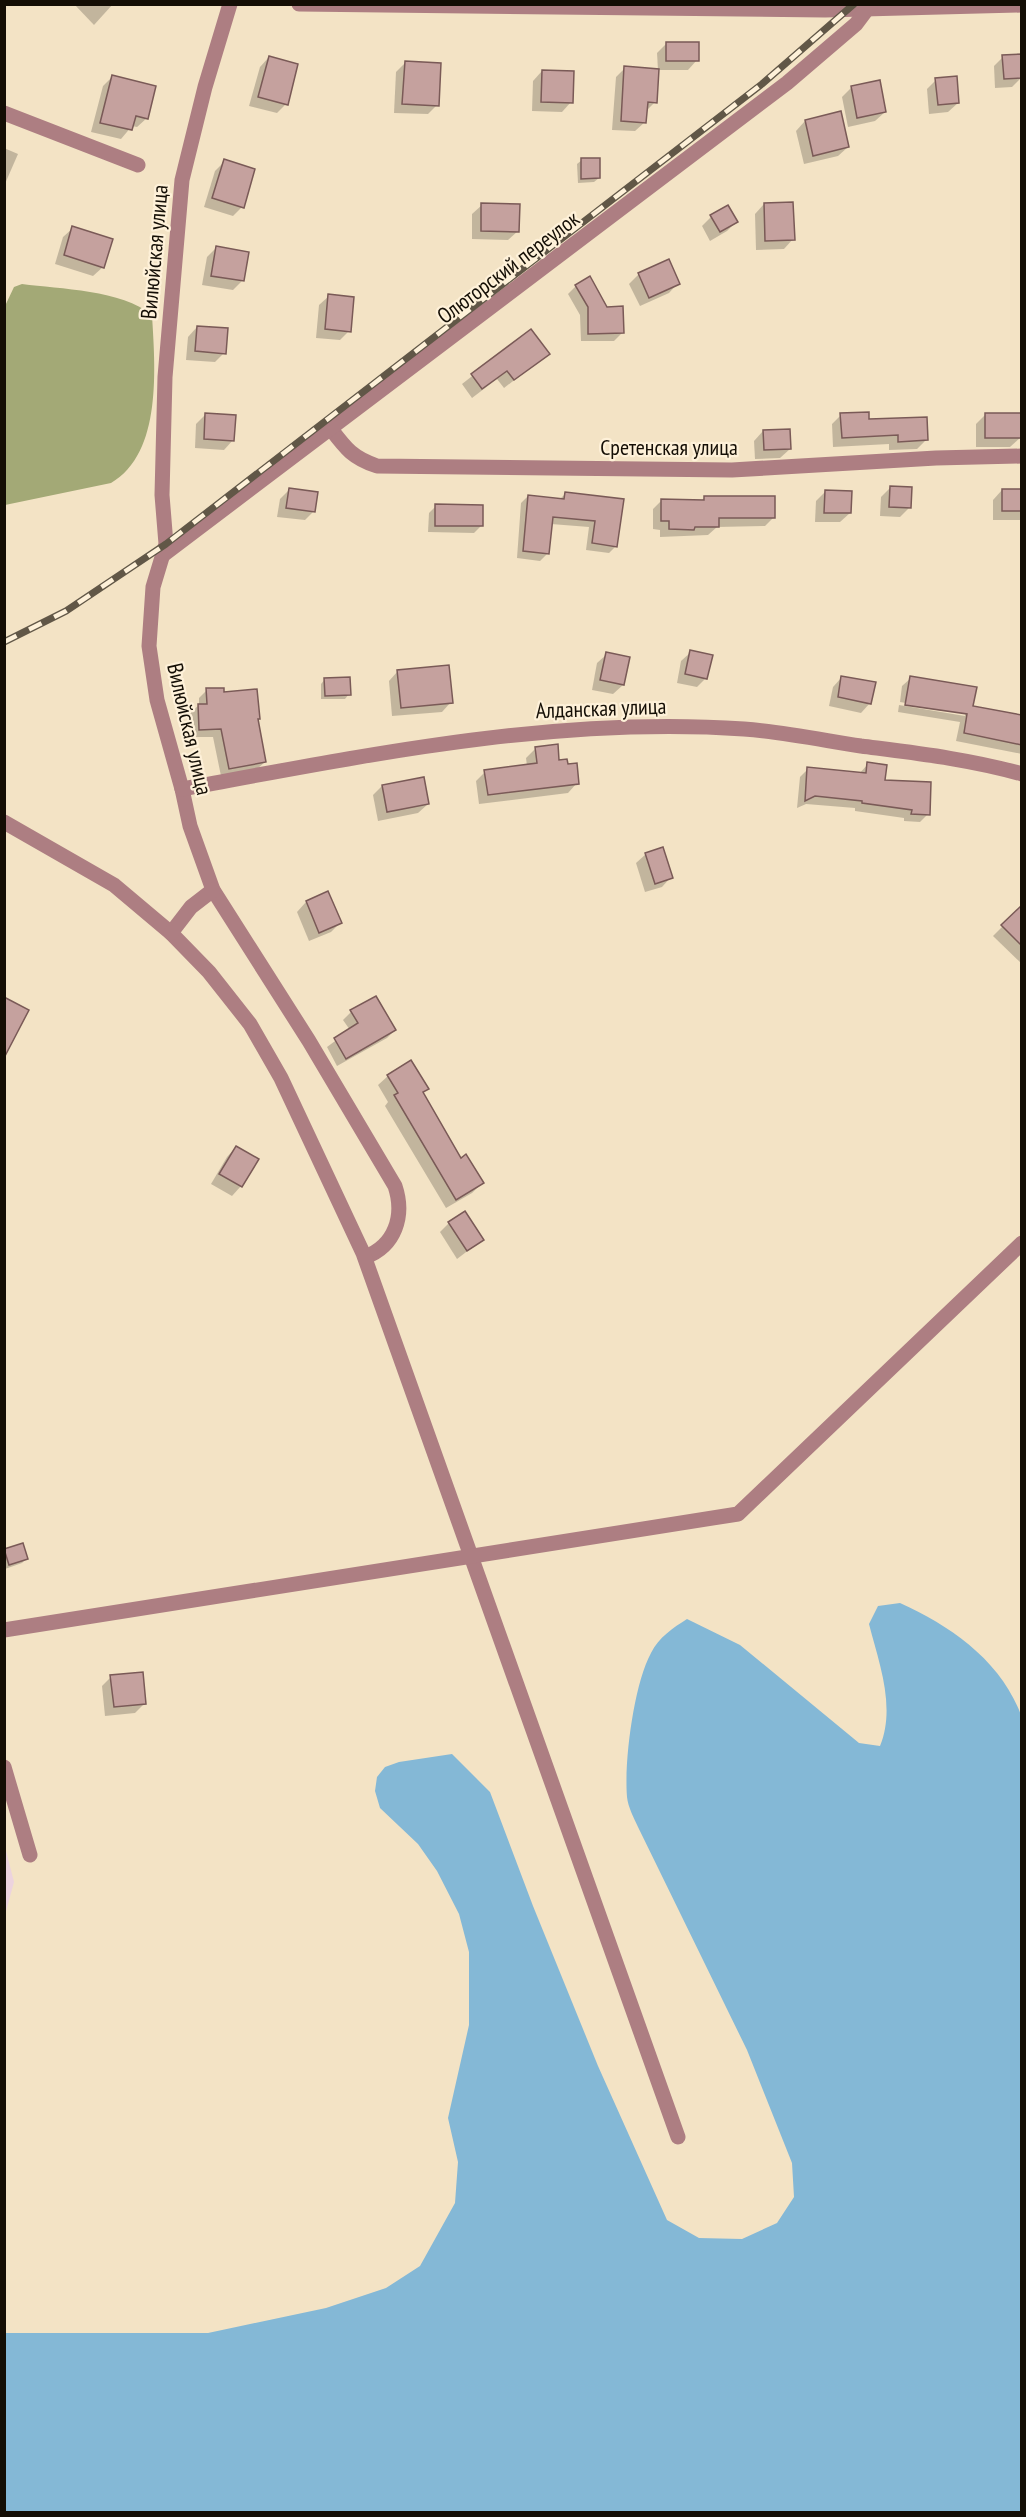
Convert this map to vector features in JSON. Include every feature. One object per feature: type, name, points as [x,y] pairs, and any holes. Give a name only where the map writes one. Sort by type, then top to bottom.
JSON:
[{"type":"street","name":"Вилюйская улица","points":[[230,4],[205,87],[182,180],[165,377],[162,495],[166,544],[153,587],[148,646],[157,700],[190,826],[213,890],[309,1041],[395,1186],[399,1207],[393,1233],[381,1249],[364,1257]]},
{"type":"street","points":[[298,4],[825,8],[1022,5]]},
{"type":"street","name":"Олюторский переулок","points":[[163,555],[787,84],[856,24],[869,7]]},
{"type":"street","points":[[4,113],[138,165]]},
{"type":"street","name":"Сретенская улица","points":[[331,429],[346,450],[359,460],[377,466],[732,470],[936,458],[1022,456]]},
{"type":"street","name":"Алданская улица","points":[[182,789],[474,738],[570,729],[671,727],[746,729],[976,761],[1022,774]]},
{"type":"street","points":[[4,822],[114,885],[171,933],[209,972],[250,1024],[281,1078],[364,1257],[678,2137]]},
{"type":"street","points":[[171,933],[191,907],[213,890]]},
{"type":"street","points":[[4,1630],[738,1514],[1022,1243]]},
{"type":"street","points":[[4,1767],[30,1855]]},
{"type":"shaded area","points":[[5,1847],[14,1882],[4,1915]]},
{"type":"green space","points":[[22,284],[72,289],[108,296],[124,300],[152,315],[154,383],[148,430],[140,451],[128,469],[111,483],[5,505],[5,306],[14,287]]},
{"type":"water","points":[[900,1603],[938,1623],[972,1647],[1001,1678],[1021,1715],[1021,2512],[5,2512],[5,2333],[208,2333],[326,2308],[386,2288],[420,2266],[455,2203],[458,2162],[448,2118],[469,2025],[469,1952],[459,1914],[437,1871],[418,1844],[380,1808],[375,1791],[377,1777],[385,1767],[399,1762],[452,1754],[490,1792],[598,2066],[667,2220],[699,2238],[742,2239],[777,2223],[794,2197],[792,2163],[747,2050],[629,1805],[626,1782],[627,1764],[635,1703],[645,1667],[654,1647],[667,1633],[687,1619],[740,1645],[859,1743],[880,1746],[885,1731],[886,1701],[881,1669],[869,1624],[878,1606]]},
{"type":"building","points":[[666,42],[699,42],[699,61],[666,61]]},
{"type":"building","points":[[1022,54],[1022,78],[1004,79],[1002,55]]},
{"type":"building","points":[[269,56],[298,64],[288,105],[258,97]]},
{"type":"building","points":[[405,61],[441,63],[439,106],[402,104]]},
{"type":"building","points":[[624,66],[659,69],[657,103],[648,102],[646,123],[621,121]]},
{"type":"building","points":[[542,70],[574,71],[573,103],[541,102]]},
{"type":"building","points":[[112,75],[156,86],[148,119],[136,116],[132,130],[100,123]]},
{"type":"building","points":[[957,76],[959,103],[938,105],[935,78]]},
{"type":"building","points":[[880,80],[886,112],[857,118],[851,86]]},
{"type":"building","points":[[841,111],[849,147],[813,156],[805,120]]},
{"type":"building","points":[[581,158],[600,158],[600,178],[581,179]]},
{"type":"building","points":[[224,159],[255,169],[244,208],[212,198]]},
{"type":"building","points":[[793,202],[795,240],[765,241],[764,203]]},
{"type":"building","points":[[481,203],[520,204],[519,232],[481,231]]},
{"type":"building","points":[[728,205],[738,222],[720,232],[710,215]]},
{"type":"building","points":[[72,226],[113,239],[104,268],[64,255]]},
{"type":"building","points":[[216,246],[249,252],[244,281],[211,276]]},
{"type":"building","points":[[669,259],[680,284],[649,298],[638,273]]},
{"type":"building","points":[[590,276],[607,307],[623,306],[624,333],[588,334],[588,307],[575,285]]},
{"type":"building","points":[[328,294],[354,297],[351,332],[325,329]]},
{"type":"building","points":[[197,326],[228,328],[226,354],[195,351]]},
{"type":"building","points":[[531,329],[550,354],[514,380],[507,371],[482,389],[471,374]]},
{"type":"building","points":[[869,412],[869,419],[927,417],[928,440],[898,442],[898,435],[842,438],[840,413]]},
{"type":"building","points":[[205,413],[236,415],[234,441],[204,439]]},
{"type":"building","points":[[985,413],[1022,413],[1022,438],[985,438]]},
{"type":"building","points":[[790,429],[791,449],[764,450],[763,430]]},
{"type":"building","points":[[890,486],[912,487],[911,508],[889,507]]},
{"type":"building","points":[[289,488],[318,492],[315,512],[286,508]]},
{"type":"building","points":[[1002,489],[1022,489],[1022,511],[1002,511]]},
{"type":"building","points":[[825,490],[852,491],[851,513],[824,513]]},
{"type":"building","points":[[565,492],[624,499],[617,547],[592,543],[595,521],[553,517],[549,554],[523,551],[528,495],[564,499]]},
{"type":"building","points":[[704,496],[775,496],[775,518],[719,518],[719,527],[695,527],[694,530],[669,529],[669,521],[661,521],[661,499],[704,500]]},
{"type":"building","points":[[435,504],[483,505],[483,526],[435,526]]},
{"type":"building","points":[[690,650],[713,655],[707,679],[685,674]]},
{"type":"building","points":[[606,652],[630,657],[624,685],[600,680]]},
{"type":"building","points":[[449,665],[453,703],[401,708],[397,670]]},
{"type":"building","points":[[841,676],[876,682],[871,704],[838,697]]},
{"type":"building","points":[[910,676],[977,687],[973,706],[1022,715],[1022,745],[964,733],[967,714],[905,705]]},
{"type":"building","points":[[350,677],[351,695],[325,696],[324,678]]},
{"type":"building","points":[[206,688],[224,688],[224,692],[257,689],[260,719],[258,719],[266,762],[229,769],[221,729],[199,730],[198,704],[207,704]]},
{"type":"building","points":[[558,744],[559,760],[567,759],[568,764],[577,763],[579,784],[488,795],[484,770],[537,763],[535,747]]},
{"type":"building","points":[[867,762],[887,765],[885,780],[931,782],[930,815],[911,814],[912,810],[862,803],[862,801],[815,796],[805,801],[807,767],[866,773]]},
{"type":"building","points":[[424,777],[429,804],[387,812],[382,785]]},
{"type":"building","points":[[663,847],[673,878],[655,884],[645,853]]},
{"type":"building","points":[[328,891],[342,923],[319,933],[306,901]]},
{"type":"building","points":[[1022,905],[1022,946],[1001,925]]},
{"type":"building","points":[[376,996],[396,1030],[346,1059],[334,1038],[358,1023],[350,1010]]},
{"type":"building","points":[[4,997],[29,1010],[4,1058]]},
{"type":"building","points":[[411,1060],[429,1089],[423,1092],[461,1158],[466,1154],[484,1183],[456,1200],[394,1095],[398,1093],[387,1075]]},
{"type":"building","points":[[236,1146],[259,1159],[242,1187],[219,1174]]},
{"type":"building","points":[[465,1211],[484,1240],[467,1251],[448,1222]]},
{"type":"building","points":[[23,1543],[28,1559],[9,1565],[4,1549]]},
{"type":"building","points":[[143,1672],[146,1704],[114,1707],[110,1675]]},
{"type":"railway","points":[[4,642],[66,611],[166,544],[762,84],[854,4]]}]
